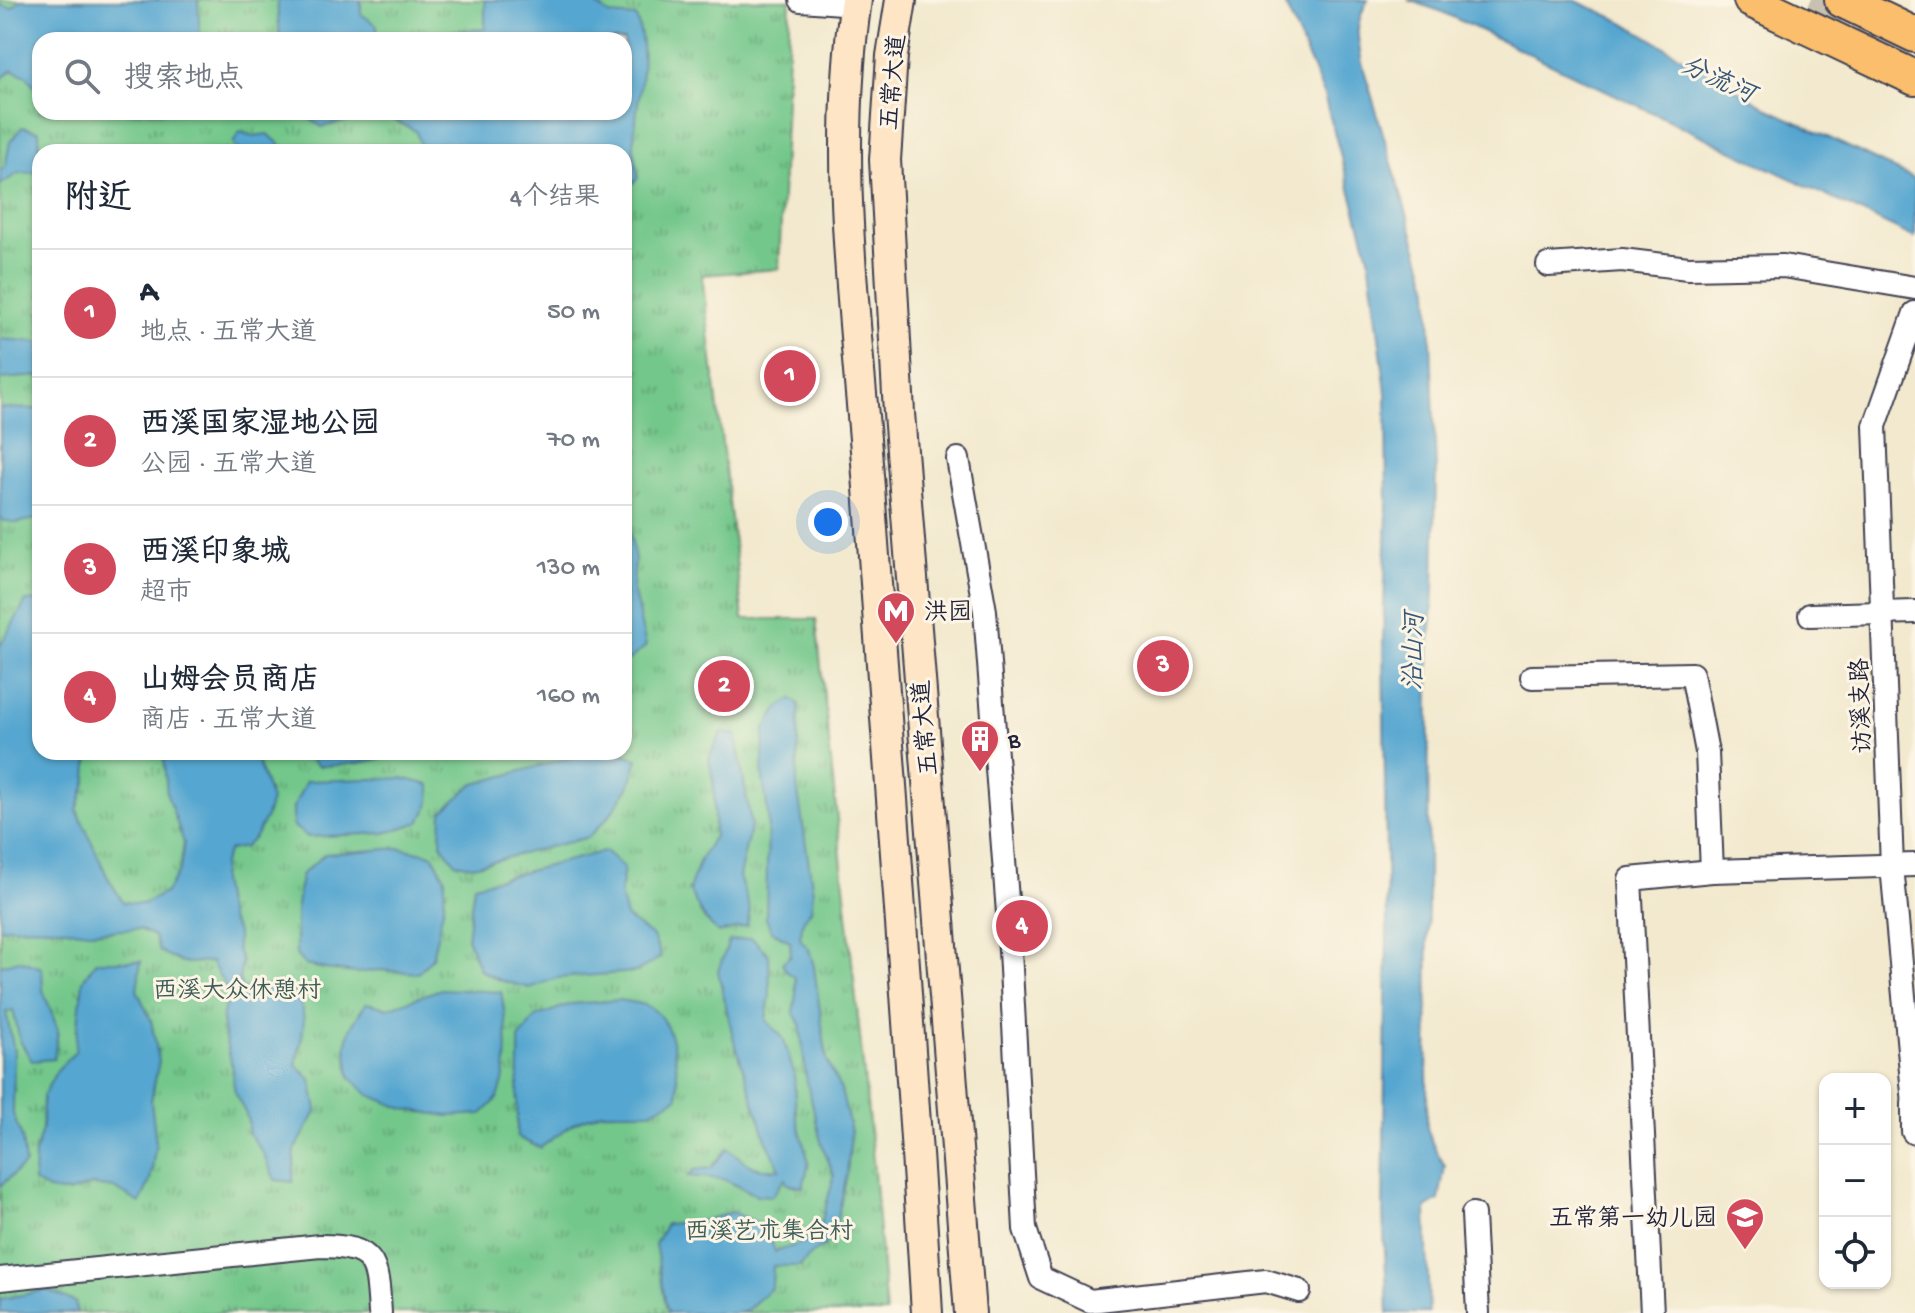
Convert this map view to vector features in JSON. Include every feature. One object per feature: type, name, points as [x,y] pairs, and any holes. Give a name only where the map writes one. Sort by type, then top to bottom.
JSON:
[{"type":"main road","name":"五常大道","points":[[901,0],[892,56],[885,160],[899,413],[970,1313]]},
{"type":"main road","points":[[1751,0],[1915,78]]},
{"type":"main road","points":[[1842,0],[1915,35]]},
{"type":"main road","name":"五常大道","points":[[856,2],[845,131],[851,284],[870,501],[927,1313]]},
{"type":"street","points":[[801,0],[856,2]]},
{"type":"street","points":[[1548,265],[1622,260],[1688,268],[1783,266],[1915,288]]},
{"type":"street","name":"访溪支路","points":[[1914,1104],[1904,866],[1883,612],[1875,426],[1915,313]]},
{"type":"street","points":[[958,459],[985,611],[1008,913],[1025,1229],[1041,1278],[1090,1301],[1266,1281],[1299,1291]]},
{"type":"street","points":[[1810,615],[1915,612]]},
{"type":"street","points":[[1532,677],[1692,674],[1707,752],[1712,871]]},
{"type":"street","points":[[1652,1313],[1630,879],[1712,871],[1904,866]]},
{"type":"street","points":[[1914,1104],[1915,1131]]},
{"type":"street","points":[[1473,1214],[1478,1313]]},
{"type":"street","points":[[0,1279],[320,1246],[349,1246],[368,1257],[378,1273],[380,1313]]},
{"type":"green space","points":[[0,0],[790,0],[779,269],[702,275],[743,619],[816,619],[873,1160],[886,1313],[0,1313]]},
{"type":"water","points":[[21,0],[198,0],[200,32],[32,32],[32,83],[27,76],[12,70],[0,80],[0,5],[12,8]]},
{"type":"water","points":[[277,0],[361,0],[361,14],[377,25],[377,32],[279,32]]},
{"type":"water","points":[[485,0],[589,0],[611,15],[636,17],[642,49],[634,147],[638,178],[632,184],[632,144],[420,144],[416,131],[394,120],[632,120],[632,32],[437,32],[485,29]]},
{"type":"water","name":"沿山河","points":[[1283,0],[1368,0],[1360,16],[1358,31],[1362,63],[1429,288],[1436,472],[1434,593],[1429,650],[1427,1128],[1445,1166],[1439,1200],[1426,1208],[1429,1313],[1388,1313],[1383,1214],[1387,926],[1383,641],[1387,512],[1386,393],[1369,257],[1323,92]]},
{"type":"water","points":[[1408,0],[1574,0],[1623,22],[1771,110],[1915,179],[1915,238],[1440,11]]},
{"type":"water","points":[[311,120],[351,120],[322,127]]},
{"type":"water","points":[[22,127],[39,131],[39,144],[32,144],[32,172],[19,173],[0,185],[0,170],[5,167],[10,142]]},
{"type":"water","points":[[240,132],[253,136],[268,134],[280,144],[234,144]]},
{"type":"water","points":[[0,339],[32,341],[32,377],[0,379]]},
{"type":"water","points":[[0,408],[32,409],[32,520],[17,523],[0,520]]},
{"type":"water","points":[[632,543],[635,559],[633,589],[646,646],[632,658]]},
{"type":"water","points":[[26,601],[32,601],[32,760],[88,760],[87,780],[77,810],[107,876],[123,902],[143,904],[166,892],[180,870],[184,843],[167,794],[164,760],[257,760],[271,800],[266,817],[255,837],[245,847],[229,850],[223,863],[221,880],[225,905],[237,932],[237,949],[242,962],[239,980],[243,989],[272,985],[289,987],[301,1006],[304,1024],[296,1065],[311,1079],[317,1110],[295,1150],[293,1182],[275,1180],[263,1153],[248,1132],[247,1116],[234,1088],[233,1069],[223,1030],[223,1013],[230,994],[211,962],[182,963],[159,951],[154,936],[139,929],[89,932],[58,928],[0,929],[0,646]]},
{"type":"water","points":[[792,699],[799,704],[797,785],[813,892],[811,910],[803,921],[800,939],[809,949],[814,967],[827,1061],[841,1090],[851,1132],[847,1175],[836,1224],[824,1246],[800,1266],[773,1266],[772,1287],[746,1311],[669,1313],[655,1244],[666,1224],[703,1221],[732,1212],[767,1227],[775,1252],[805,1242],[821,1224],[834,1176],[821,1142],[806,1077],[800,1024],[793,1012],[795,977],[787,972],[782,963],[791,955],[790,941],[771,931],[766,918],[768,814],[762,771],[765,729],[780,706]]},
{"type":"water","points":[[721,733],[736,735],[751,824],[739,877],[750,909],[747,926],[718,933],[703,917],[689,890],[700,860],[714,836],[714,786],[709,758]]},
{"type":"water","points":[[638,759],[629,787],[609,816],[589,837],[473,866],[456,863],[441,844],[442,812],[472,785],[560,760]]},
{"type":"water","points":[[310,760],[375,760],[360,763],[318,766]]},
{"type":"water","points":[[402,778],[430,785],[430,803],[420,822],[385,833],[308,837],[293,826],[293,808],[306,781]]},
{"type":"water","points":[[400,848],[433,855],[445,878],[444,905],[432,958],[418,973],[379,970],[357,973],[305,965],[296,955],[296,912],[301,875],[325,854]]},
{"type":"water","points":[[605,851],[624,868],[620,894],[626,917],[653,937],[661,957],[636,972],[557,978],[529,988],[499,980],[480,970],[467,938],[474,885]]},
{"type":"water","points":[[752,938],[769,955],[770,995],[766,1020],[783,1038],[794,1073],[796,1115],[809,1163],[803,1187],[787,1184],[785,1179],[772,1196],[757,1195],[723,1179],[688,1176],[694,1170],[711,1168],[728,1148],[751,1166],[780,1169],[766,1139],[733,1037],[718,971],[729,941]]},
{"type":"water","points":[[19,960],[42,968],[43,990],[58,1030],[54,1059],[32,1061],[20,1041],[13,1010],[6,1012],[14,1051],[13,1114],[22,1138],[25,1164],[0,1186],[0,965]]},
{"type":"water","points":[[96,961],[141,961],[137,990],[151,1020],[159,1061],[151,1101],[156,1143],[150,1181],[140,1203],[114,1188],[92,1185],[68,1193],[48,1190],[34,1182],[35,1153],[42,1129],[43,1096],[57,1070],[75,1052],[83,980]]},
{"type":"water","points":[[441,989],[501,992],[506,1030],[503,1083],[494,1103],[482,1114],[448,1116],[404,1109],[369,1095],[350,1077],[346,1047],[350,1029],[366,1003],[388,1008]]},
{"type":"water","points":[[620,1000],[651,1008],[666,1025],[674,1049],[678,1097],[651,1112],[601,1112],[574,1123],[540,1148],[517,1137],[519,1039],[535,1017],[571,1004]]},
{"type":"water","points":[[47,1290],[75,1302],[77,1313],[0,1313],[0,1299]]},
{"type":"tunnel","points":[[1811,0],[1870,27]]},
{"type":"place","name":"A","points":[[790,376]]},
{"type":"place","name":"洪园","points":[[896,645]]},
{"type":"place","name":"西溪印象城","points":[[1163,666]]},
{"type":"place","name":"西溪国家湿地公园","points":[[724,686]]},
{"type":"place","name":"B","points":[[980,773]]},
{"type":"place","name":"山姆会员商店","points":[[1022,926]]},
{"type":"place","name":"五常第一幼儿园","points":[[1745,1251]]},
{"type":"water label","name":"分流河","points":[[1719,78]]},
{"type":"park label","name":"西溪大众休憩村","points":[[237,989]]},
{"type":"park label","name":"西溪艺术集合村","points":[[769,1230]]}]
